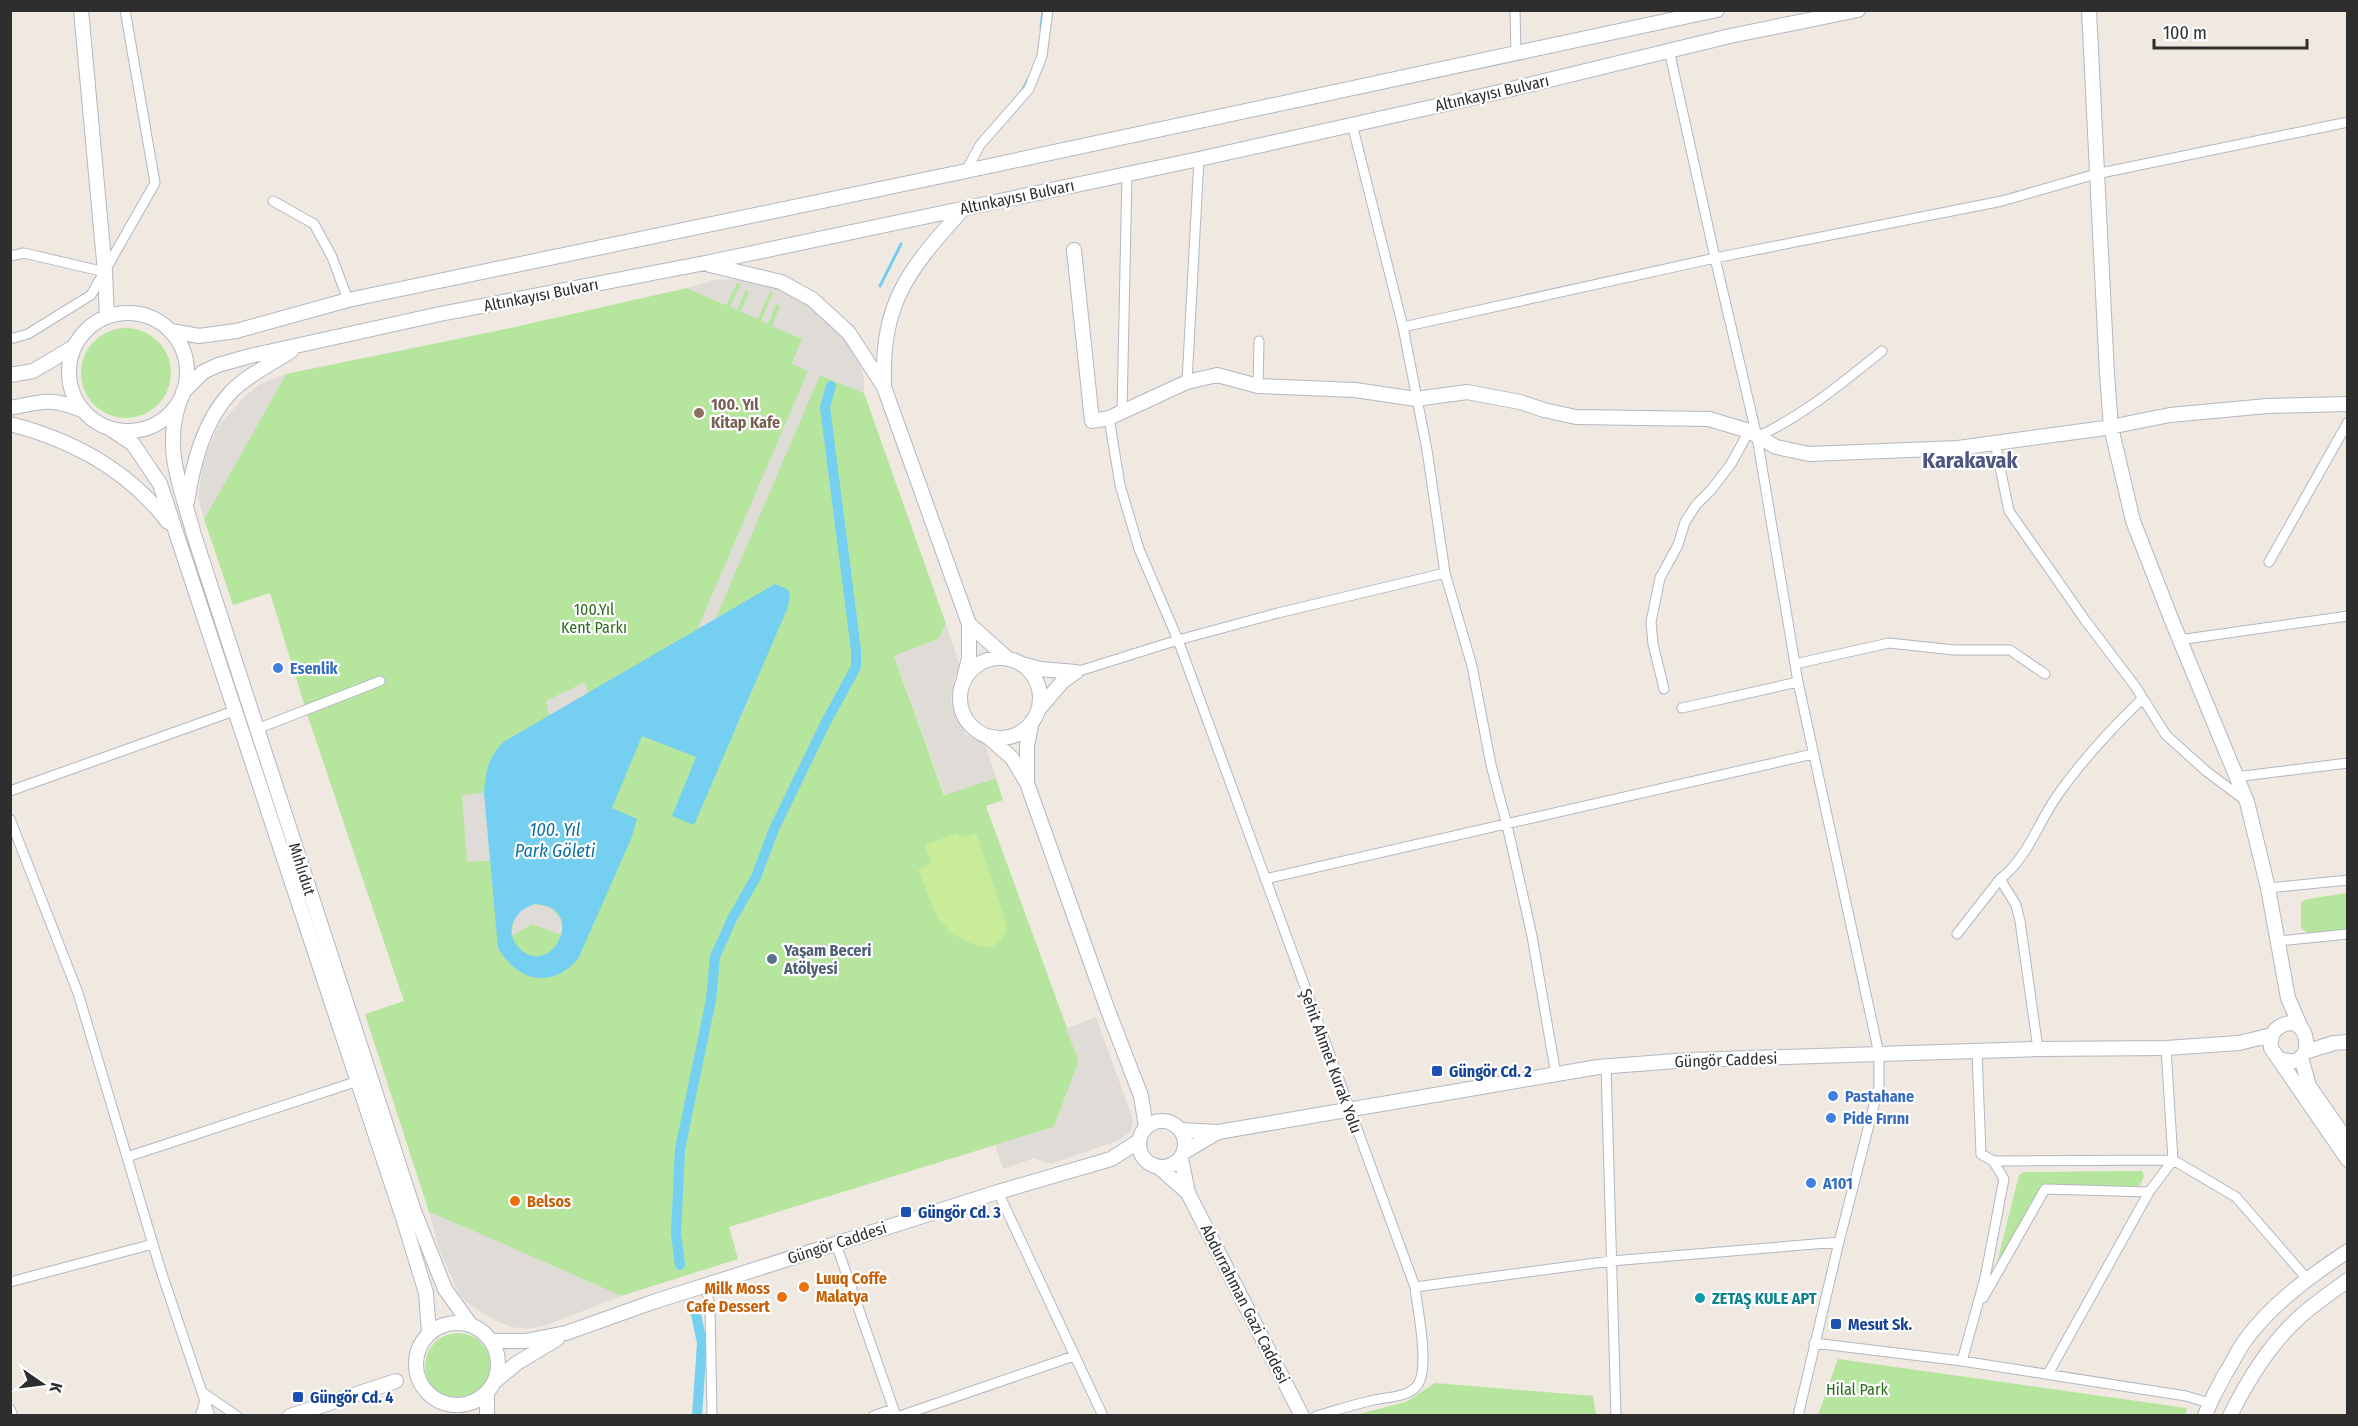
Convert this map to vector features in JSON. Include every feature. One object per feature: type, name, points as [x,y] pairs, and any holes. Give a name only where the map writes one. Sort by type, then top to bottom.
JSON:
[{"type":"main road","points":[[81,10],[105,272],[107,318]]},
{"type":"main road","name":"Altınkayısı Bulvarı","points":[[171,331],[199,336],[236,331],[348,300],[966,171],[1717,10]]},
{"type":"main road","points":[[1700,43],[1723,32],[1803,15],[1812,10]]},
{"type":"main road","name":"Altınkayısı Bulvarı","points":[[181,397],[203,372],[218,365],[301,345],[440,314],[705,264],[1199,159],[1495,93],[1669,50],[1858,10]]},
{"type":"main road","points":[[2089,10],[2111,427],[2133,521],[2179,640],[2247,802],[2268,888],[2288,998],[2304,1033],[2307,1047],[2303,1054],[2309,1086],[2348,1142]]},
{"type":"main road","points":[[884,387],[884,341],[900,291],[929,247],[964,208]]},
{"type":"main road","points":[[1074,250],[1092,421],[1115,415],[1188,382],[1216,375],[1258,386],[1355,390],[1416,399],[1467,392],[1520,402],[1576,417],[1709,419],[1753,434],[1776,447],[1809,454],[1958,448],[2111,427],[2170,415],[2256,407],[2348,404]]},
{"type":"main road","points":[[705,264],[781,282],[812,299],[849,333],[884,387],[969,624],[969,658],[960,696],[962,710],[967,722],[1004,749],[1027,783],[1107,1008],[1141,1096],[1146,1127],[1139,1141],[1139,1149],[1146,1162],[1161,1168],[1175,1164],[1183,1155],[1184,1136],[1141,1096]]},
{"type":"main road","points":[[119,314],[138,314],[156,320],[171,331],[182,347],[187,365],[186,384],[181,397],[166,418],[148,428],[129,431],[109,428],[92,418],[78,404],[71,385],[70,365],[75,346],[86,331],[107,318],[119,314]]},
{"type":"main road","points":[[187,507],[191,475],[199,448],[219,408],[231,392],[247,378],[301,345]]},
{"type":"main road","points":[[10,375],[33,371],[75,346]]},
{"type":"main road","name":"Mıhlıdut","points":[[181,397],[172,432],[172,452],[187,507],[414,1211],[445,1289],[470,1324]]},
{"type":"main road","points":[[10,408],[42,401],[58,401],[86,412]]},
{"type":"main road","points":[[10,424],[59,439],[107,465],[147,496],[174,529]]},
{"type":"main road","name":"Mıhlıdut","points":[[109,428],[133,444],[160,484],[426,1293],[429,1333]]},
{"type":"main road","points":[[969,624],[1031,673],[1037,685],[1040,698],[1027,745],[1027,783]]},
{"type":"main road","points":[[963,683],[970,671],[994,658],[1048,670],[1076,672]]},
{"type":"main road","points":[[987,736],[1000,738],[1012,736],[1023,730],[1064,681],[1076,672]]},
{"type":"main road","points":[[2288,998],[2270,1041],[2276,1056],[2348,1160]]},
{"type":"main road","name":"Güngör Caddesi","points":[[1180,1130],[1218,1132],[1348,1108],[1606,1066],[1689,1060],[2038,1049],[2166,1048],[2238,1043],[2273,1032],[2286,1024],[2292,1024],[2304,1033],[2341,1042]]},
{"type":"main road","name":"Güngör Caddesi","points":[[2238,1043],[2290,1061],[2303,1054],[2341,1042]]},
{"type":"main road","points":[[1146,1127],[1160,1121],[1168,1122]]},
{"type":"main road","name":"Güngör Caddesi","points":[[1183,1155],[1218,1132]]},
{"type":"main road","name":"Güngör Caddesi","points":[[566,1333],[706,1285],[998,1192],[1111,1159],[1139,1141]]},
{"type":"main road","name":"Abdurrahman Gazi Caddesi","points":[[1183,1155],[1188,1193],[1302,1416]]},
{"type":"main road","name":"Güngör Caddesi","points":[[1111,1159],[1146,1162]]},
{"type":"main road","name":"Abdurrahman Gazi Caddesi","points":[[1161,1168],[1188,1193]]},
{"type":"main road","points":[[2207,1409],[2244,1343],[2272,1309],[2348,1251]]},
{"type":"main road","points":[[2230,1416],[2238,1398],[2280,1338],[2302,1315],[2348,1280]]},
{"type":"main road","points":[[455,1416],[420,1385],[416,1371],[416,1357],[420,1344],[429,1333],[442,1325],[456,1322],[470,1324],[492,1341],[498,1361],[486,1416]]},
{"type":"main road","points":[[492,1341],[525,1341],[566,1333]]},
{"type":"main road","points":[[441,1403],[455,1406],[469,1404],[524,1358],[566,1333]]},
{"type":"main road","points":[[290,1416],[396,1381],[416,1357]]},
{"type":"main road","points":[[396,1381],[427,1392]]},
{"type":"street","points":[[10,339],[28,334],[91,296],[155,183],[124,10]]},
{"type":"street","points":[[966,171],[980,145],[1029,89],[1042,56],[1048,10]]},
{"type":"street","points":[[1515,10],[1516,53]]},
{"type":"street","points":[[1669,50],[1753,434],[1798,682],[1879,1054],[1879,1086],[1814,1343],[1798,1416]]},
{"type":"street","points":[[1403,327],[1715,258],[2002,201],[2096,174],[2348,122]]},
{"type":"street","points":[[1352,124],[1403,327],[1427,450],[1445,573],[1472,666],[1491,765],[1532,936],[1556,1075]]},
{"type":"street","points":[[1188,382],[1199,159]]},
{"type":"street","name":"Şehit Ahmet Kurak Yolu","points":[[1127,174],[1115,415],[1120,485],[1139,549],[1178,640],[1415,1287],[1423,1358],[1422,1376],[1416,1387],[1405,1394],[1316,1416]]},
{"type":"street","points":[[273,201],[314,224],[332,257],[348,300]]},
{"type":"street","points":[[10,256],[24,253],[105,272]]},
{"type":"street","points":[[1258,386],[1259,341]]},
{"type":"street","points":[[1664,689],[1651,622],[1660,578],[1678,545],[1685,522],[1753,434],[1779,427],[1820,401],[1882,351]]},
{"type":"street","points":[[2269,562],[2348,422]]},
{"type":"street","points":[[1995,443],[2009,511],[2166,735],[2206,771],[2247,802]]},
{"type":"street","points":[[1076,672],[1178,640],[1278,613],[1445,573]]},
{"type":"street","points":[[2179,640],[2348,616]]},
{"type":"street","points":[[1795,664],[1889,643],[1954,650],[2010,650],[2045,674]]},
{"type":"street","points":[[257,729],[380,681]]},
{"type":"street","points":[[1682,708],[1798,682]]},
{"type":"street","points":[[1957,934],[2000,879],[2013,870],[2057,796],[2122,719],[2142,699]]},
{"type":"street","points":[[10,791],[234,711]]},
{"type":"street","points":[[1266,879],[1813,754]]},
{"type":"street","points":[[2235,777],[2348,763]]},
{"type":"street","points":[[10,819],[78,993],[153,1244],[210,1416]]},
{"type":"street","points":[[2000,879],[2016,905],[2020,921],[2038,1049]]},
{"type":"street","points":[[2268,888],[2348,880]]},
{"type":"street","points":[[2278,941],[2348,934]]},
{"type":"street","points":[[2048,1374],[2149,1192],[2173,1160],[2166,1048]]},
{"type":"street","points":[[1962,1360],[1999,1210],[2004,1179],[1993,1161],[1981,1154],[1977,1052]]},
{"type":"street","points":[[1606,1066],[1616,1416]]},
{"type":"street","points":[[127,1157],[358,1081]]},
{"type":"street","points":[[1993,1161],[2173,1160],[2236,1197],[2308,1280]]},
{"type":"street","points":[[1976,1309],[2045,1189],[2149,1192]]},
{"type":"street","points":[[998,1192],[1103,1416]]},
{"type":"street","points":[[1415,1287],[1611,1260],[1839,1242]]},
{"type":"street","points":[[10,1282],[153,1244]]},
{"type":"street","points":[[836,1244],[896,1413]]},
{"type":"street","points":[[706,1285],[710,1309],[712,1416]]},
{"type":"street","points":[[1814,1343],[1962,1360],[2186,1396],[2207,1409]]},
{"type":"street","points":[[873,1416],[896,1413],[1074,1356]]},
{"type":"street","points":[[200,1416],[203,1396]]},
{"type":"street","points":[[203,1396],[237,1416]]},
{"type":"street","points":[[10,1409],[13,1416]]},
{"type":"green space","name":"100.Yıl Kent Parkı","points":[[737,282],[741,284],[737,310],[745,290],[750,292],[747,314],[758,291],[774,292],[776,304],[780,306],[802,339],[792,364],[864,393],[946,624],[939,639],[894,656],[944,795],[996,778],[1003,800],[986,806],[1079,1061],[1054,1127],[729,1227],[738,1259],[621,1296],[429,1212],[365,1014],[404,1001],[308,717],[270,593],[233,605],[204,519],[286,374],[501,330],[687,288],[726,305]]},
{"type":"green space","points":[[126,328],[143,332],[158,341],[167,356],[171,373],[167,390],[158,405],[143,414],[126,418],[109,414],[94,405],[85,390],[81,373],[85,356],[94,341],[109,332]]},
{"type":"green space","points":[[958,833],[960,838],[976,833],[1007,926],[1003,937],[997,944],[990,947],[973,944],[947,931],[948,927],[939,922],[918,870],[931,863],[925,845]]},
{"type":"green space","points":[[2347,893],[2347,930],[2311,935],[2301,928],[2301,902]]},
{"type":"green space","points":[[2142,1171],[2144,1176],[2138,1190],[2042,1194],[2005,1260],[1998,1259],[2019,1175],[2024,1172]]},
{"type":"green space","points":[[458,1333],[471,1336],[481,1343],[488,1353],[491,1366],[488,1379],[481,1389],[471,1396],[458,1399],[445,1396],[435,1389],[428,1379],[425,1366],[428,1353],[435,1343],[445,1336]]},
{"type":"green space","name":"Hilal Park","points":[[1838,1359],[2187,1408],[2185,1416],[1818,1415]]},
{"type":"green space","points":[[1435,1383],[1593,1396],[1596,1415],[1355,1415],[1406,1402]]},
{"type":"shaded area","points":[[742,279],[772,285],[802,299],[838,328],[858,357],[864,378],[864,393],[820,375],[694,669],[751,694],[736,729],[667,700],[808,371],[792,364],[802,339],[772,326],[780,306],[776,304],[768,324],[761,321],[773,292],[770,291],[758,319],[741,312],[749,292],[745,290],[737,310],[730,307],[741,284],[737,282],[726,305],[687,288],[716,280]]},
{"type":"shaded area","points":[[286,374],[204,519],[198,498],[203,463],[217,428],[243,398],[260,384]]},
{"type":"shaded area","points":[[946,624],[960,666],[954,679],[951,702],[965,734],[985,744],[996,778],[945,795],[894,656],[938,639]]},
{"type":"shaded area","points":[[585,682],[592,708],[549,715],[546,701]]},
{"type":"shaded area","points":[[492,792],[498,860],[467,862],[462,795]]},
{"type":"shaded area","points":[[535,904],[550,907],[561,919],[563,927],[585,942],[561,937],[562,935],[532,924],[498,944],[497,938],[512,930],[515,916],[520,910]]},
{"type":"shaded area","points":[[1096,1017],[1133,1120],[1131,1131],[1120,1140],[1050,1164],[1034,1158],[1003,1169],[995,1145],[1054,1127],[1079,1061],[1066,1029]]},
{"type":"shaded area","points":[[429,1212],[621,1296],[547,1325],[527,1329],[511,1327],[494,1320],[466,1302],[458,1292],[439,1249]]},
{"type":"water","name":"100. Yıl Park Göleti","points":[[775,584],[787,589],[790,594],[788,607],[694,825],[672,816],[696,757],[642,736],[612,808],[637,819],[631,839],[578,959],[568,969],[546,978],[535,978],[515,968],[498,948],[484,793],[489,764],[495,752],[505,741]],"holes":[[[535,904],[551,908],[560,917],[562,928],[559,940],[552,950],[542,955],[530,955],[518,947],[514,940],[512,934],[514,921],[522,910]]]},
{"type":"waterway","points":[[1041,28],[1043,10]]},
{"type":"waterway","points":[[1022,91],[1029,78]]},
{"type":"waterway","points":[[880,286],[901,244]]},
{"type":"waterway","points":[[680,1265],[676,1233],[680,1149],[711,1000],[715,957],[732,919],[756,877],[774,829],[826,722],[856,667],[856,650],[825,407],[831,386]]},
{"type":"waterway","points":[[696,1314],[702,1343],[697,1416]]},
{"type":"place","name":"100. Yıl Kitap Kafe","points":[[699,413]]},
{"type":"place","name":"Esenlik","points":[[278,668]]},
{"type":"place","name":"Yaşam Beceri Atölyesi","points":[[772,959]]},
{"type":"place","name":"Güngör Cd. 2","points":[[1437,1071]]},
{"type":"place","name":"Pastahane","points":[[1833,1096]]},
{"type":"place","name":"Pide Fırını","points":[[1831,1118]]},
{"type":"place","name":"A101","points":[[1811,1183]]},
{"type":"place","name":"Belsos","points":[[515,1201]]},
{"type":"place","name":"Güngör Cd. 3","points":[[906,1212]]},
{"type":"place","name":"Luuq Coffe Malatya","points":[[804,1287]]},
{"type":"place","name":"Milk Moss Cafe Dessert","points":[[782,1297]]},
{"type":"place","name":"ZETAŞ KULE APT","points":[[1700,1298]]},
{"type":"place","name":"Mesut Sk.","points":[[1836,1324]]},
{"type":"place","name":"Güngör Cd. 4","points":[[298,1397]]},
{"type":"district","name":"Karakavak","points":[[1970,460]]}]
